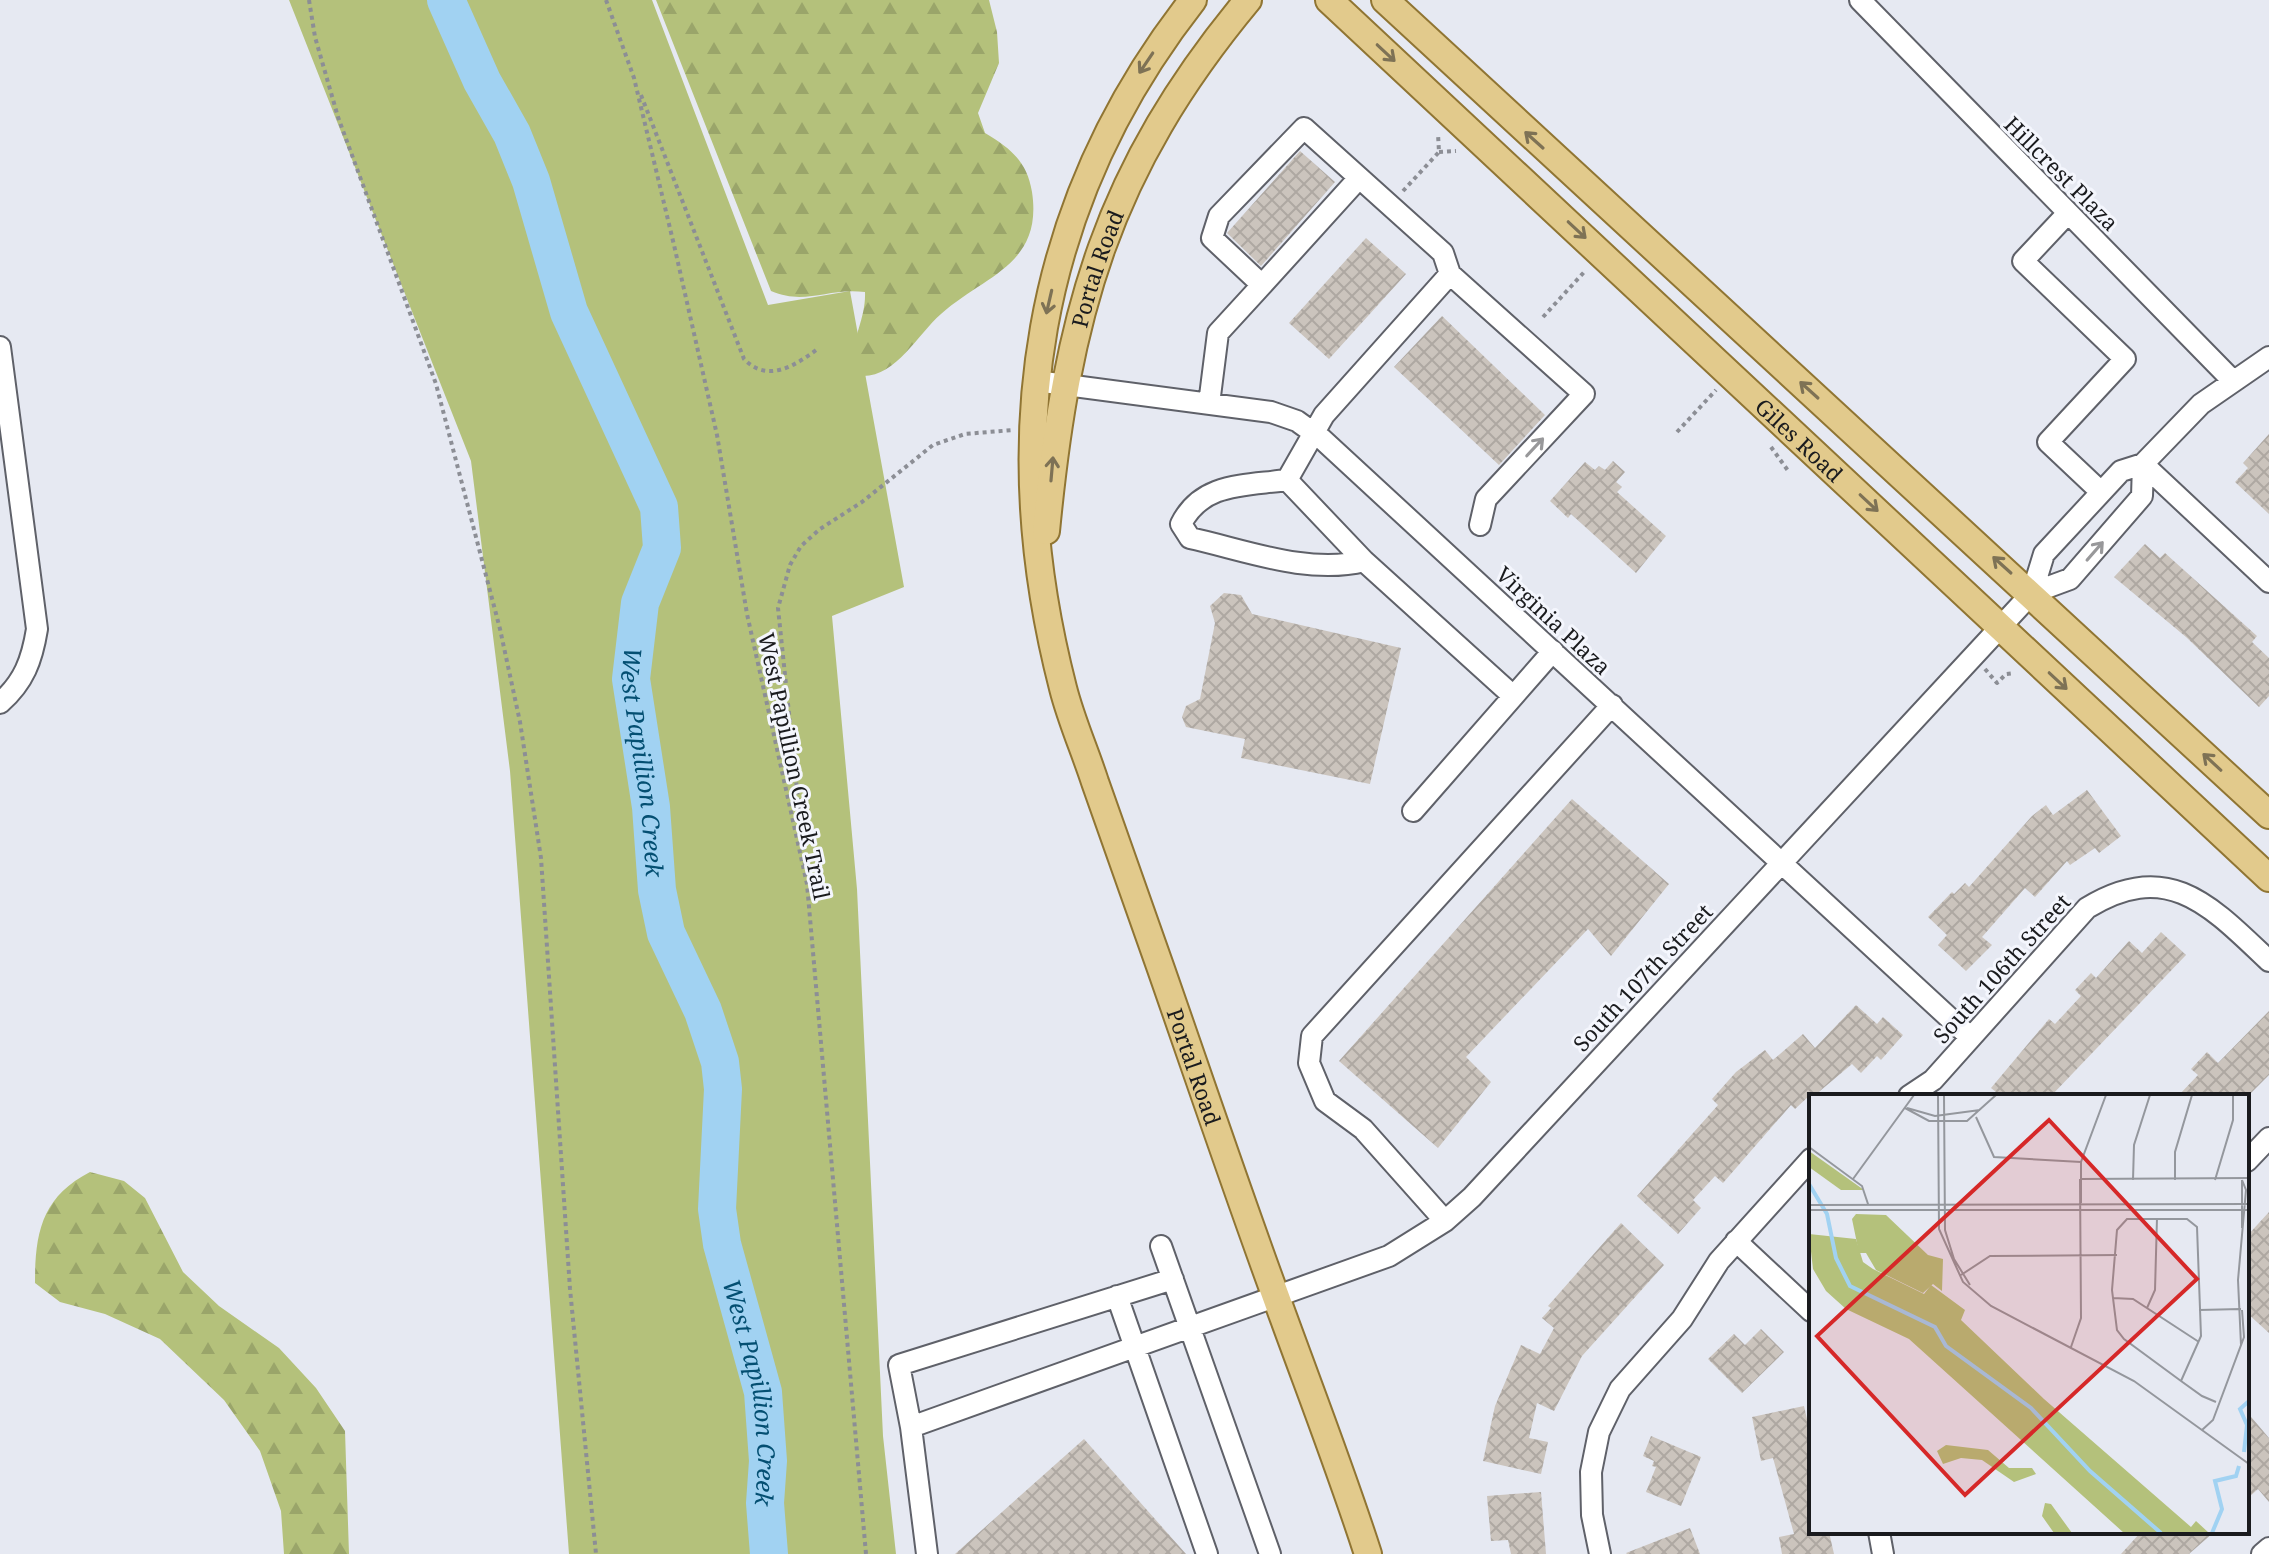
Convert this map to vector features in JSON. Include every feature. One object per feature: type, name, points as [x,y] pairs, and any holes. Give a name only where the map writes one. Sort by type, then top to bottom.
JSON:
[{"type":"main road","name":"Portal Road","points":[[1193,0],[1129,88],[1096,159],[1053,287],[1039,345],[1031,430],[1032,517],[1063,690],[1276,1298],[1330,1437],[1368,1554]]},
{"type":"main road","name":"Portal Road","points":[[1042,574],[1064,385],[1093,267],[1135,165],[1190,72],[1248,0]]},
{"type":"main road","name":"Giles Road","points":[[1329,0],[2269,878]]},
{"type":"main road","name":"Giles Road","points":[[1385,0],[2032,593],[2269,815]]},
{"type":"street","name":"Hillcrest Plaza","points":[[1860,0],[2232,380]]},
{"type":"street","points":[[1262,285],[1212,238],[1219,216],[1304,128],[1443,253],[1450,274],[1584,394],[1486,499],[1480,525]]},
{"type":"street","points":[[1209,404],[1218,333],[1359,178]]},
{"type":"street","points":[[2068,213],[2023,261],[2125,359],[2048,442],[2101,492]]},
{"type":"street","points":[[1287,480],[1312,431],[1354,378],[1450,274]]},
{"type":"street","points":[[0,347],[37,629],[32,660],[16,689],[0,703]]},
{"type":"street","points":[[2032,593],[2044,554],[2121,471],[2143,464],[2201,404],[2269,357]]},
{"type":"street","name":"Virginia Plaza","points":[[1036,381],[1271,412],[1297,421],[1312,431],[1970,1037]]},
{"type":"street","points":[[2032,593],[2070,579],[2142,496],[2143,464]]},
{"type":"street","points":[[2143,464],[2269,582]]},
{"type":"street","points":[[1287,480],[1364,561],[1512,695]]},
{"type":"street","points":[[1287,480],[1204,494],[1190,507],[1181,524],[1190,538],[1292,561],[1338,567],[1364,561]]},
{"type":"street","name":"South 107th Street","points":[[911,1427],[1389,1256],[1445,1221],[1472,1197],[2032,593]]},
{"type":"street","points":[[1413,811],[1553,651]]},
{"type":"street","points":[[1445,1221],[1363,1129],[1325,1101],[1309,1063],[1312,1036],[1612,705]]},
{"type":"street","name":"South 106th Street","points":[[1912,1094],[1933,1080],[2087,908],[2114,891],[2137,886],[2169,889],[2196,898],[2221,916],[2269,961]]},
{"type":"street","points":[[2249,1159],[2269,1138]]},
{"type":"street","points":[[1600,1554],[1592,1515],[1591,1472],[1599,1432],[1620,1389],[1682,1319],[1719,1261],[1809,1161]]},
{"type":"street","points":[[1736,1241],[1809,1309]]},
{"type":"street","points":[[1161,1246],[1192,1328],[1266,1553]]},
{"type":"street","points":[[927,1554],[911,1427],[899,1365],[1173,1279]]},
{"type":"street","points":[[1117,1296],[1207,1554]]},
{"type":"street","points":[[1879,1534],[1883,1554]]},
{"type":"street","points":[[2262,1554],[2269,1548]]},
{"type":"path","points":[[309,0],[315,37],[338,117],[436,384],[479,542],[520,722],[541,858],[570,1289],[596,1554]]},
{"type":"path","name":"West Papillion Creek Trail","points":[[606,0],[634,78],[717,435],[747,614],[807,884],[866,1554]]},
{"type":"path","points":[[634,78],[744,359],[762,372],[775,372],[791,368],[819,348]]},
{"type":"path","points":[[1437,129],[1439,152]]},
{"type":"path","points":[[1401,193],[1439,152],[1461,151]]},
{"type":"path","points":[[1543,317],[1587,268]]},
{"type":"path","points":[[1677,432],[1717,389]]},
{"type":"path","points":[[807,884],[794,735],[778,608],[790,565],[801,546],[820,529],[862,502],[933,445],[965,434],[1031,430]]},
{"type":"green space","points":[[289,0],[652,0],[768,305],[850,291],[904,587],[832,616],[857,889],[883,1436],[896,1554],[569,1554],[510,771],[471,461]]},
{"type":"green space","points":[[656,0],[989,0],[997,32],[999,63],[978,113],[985,133],[1016,156],[1030,181],[1033,217],[1029,236],[1020,252],[992,278],[941,314],[896,362],[885,370],[862,376],[851,363],[864,310],[865,292],[795,297],[771,291]]},
{"type":"green space","points":[[90,1172],[124,1181],[145,1198],[183,1272],[219,1306],[279,1348],[316,1388],[345,1431],[349,1554],[284,1554],[281,1511],[260,1451],[224,1400],[160,1339],[105,1314],[60,1302],[35,1283],[37,1248],[44,1218],[61,1193]]},
{"type":"building","points":[[1300,151],[1335,182],[1261,266],[1227,233]]},
{"type":"building","points":[[1366,238],[1406,274],[1329,359],[1289,323]]},
{"type":"building","points":[[1442,316],[1545,415],[1499,465],[1394,367]]},
{"type":"building","points":[[2269,434],[2269,514],[2235,482],[2248,468],[2243,463]]},
{"type":"building","points":[[1613,461],[1625,472],[1616,482],[1622,487],[1617,492],[1666,536],[1636,573],[1571,514],[1568,518],[1550,501],[1585,462],[1595,470],[1599,466],[1605,470]]},
{"type":"building","points":[[2145,544],[2160,558],[2165,553],[2257,636],[2252,642],[2269,658],[2269,696],[2259,707],[2186,637],[2114,577]]},
{"type":"building","points":[[1224,593],[1241,595],[1252,614],[1401,648],[1370,784],[1241,758],[1245,739],[1186,727],[1182,717],[1186,706],[1200,699],[1215,623],[1210,606]]},
{"type":"building","points":[[2087,790],[2121,836],[2099,853],[2095,848],[2070,865],[2067,861],[2035,897],[2025,888],[1982,937],[1992,945],[1966,971],[1938,945],[1947,935],[1928,917],[1952,892],[1954,894],[1965,883],[1969,887],[2032,816],[2046,805],[2053,815]]},
{"type":"building","points":[[1572,799],[1669,884],[1611,956],[1588,929],[1466,1057],[1491,1082],[1438,1148],[1339,1061]]},
{"type":"building","points":[[2161,932],[2186,955],[2053,1094],[1998,1094],[1991,1088],[2049,1019],[2055,1024],[2081,996],[2075,990],[2091,973],[2096,978],[2129,941],[2142,953]]},
{"type":"building","points":[[1856,1005],[1877,1024],[1883,1017],[1903,1035],[1881,1060],[1877,1056],[1861,1073],[1852,1064],[1816,1094],[1809,1094],[1795,1109],[1791,1105],[1723,1183],[1715,1176],[1693,1200],[1701,1208],[1678,1234],[1637,1196],[1718,1105],[1712,1099],[1736,1072],[1765,1050],[1773,1060],[1803,1034],[1815,1048]]},
{"type":"building","points":[[2269,1011],[2269,1075],[2249,1095],[2180,1094],[2198,1075],[2191,1069],[2207,1052],[2218,1063]]},
{"type":"building","points":[[2269,1212],[2269,1333],[2249,1315],[2249,1234]]},
{"type":"building","points":[[1621,1223],[1664,1265],[1582,1356],[1554,1411],[1537,1403],[1529,1438],[1548,1442],[1541,1474],[1483,1461],[1495,1406],[1521,1345],[1540,1354],[1554,1328],[1542,1318],[1551,1308],[1548,1306]]},
{"type":"building","points":[[1761,1329],[1784,1352],[1742,1393],[1708,1359],[1734,1334],[1745,1345]]},
{"type":"building","points":[[1804,1406],[1809,1428],[1809,1534],[1829,1534],[1834,1554],[1782,1554],[1779,1537],[1794,1534],[1773,1458],[1761,1461],[1752,1417]]},
{"type":"building","points":[[2249,1414],[2269,1438],[2269,1502],[2258,1489],[2249,1497]]},
{"type":"building","points":[[1651,1436],[1701,1457],[1681,1506],[1646,1492],[1656,1467],[1652,1466],[1654,1461],[1643,1456]]},
{"type":"building","points":[[1084,1439],[1186,1554],[955,1554]]},
{"type":"building","points":[[1541,1492],[1546,1554],[1511,1554],[1508,1540],[1491,1541],[1487,1496]]},
{"type":"building","points":[[1690,1528],[1700,1554],[1626,1553]]},
{"type":"building","points":[[2139,1534],[2212,1534],[2189,1554],[2121,1554]]},
{"type":"waterway","name":"West Papillion Creek","points":[[446,0],[482,81],[512,134],[531,181],[569,312],[659,507],[662,548],[640,603],[631,679],[651,807],[657,890],[666,933],[703,1011],[720,1062],[723,1089],[717,1209],[722,1244],[763,1392],[768,1461],[765,1503],[769,1554]]}]
